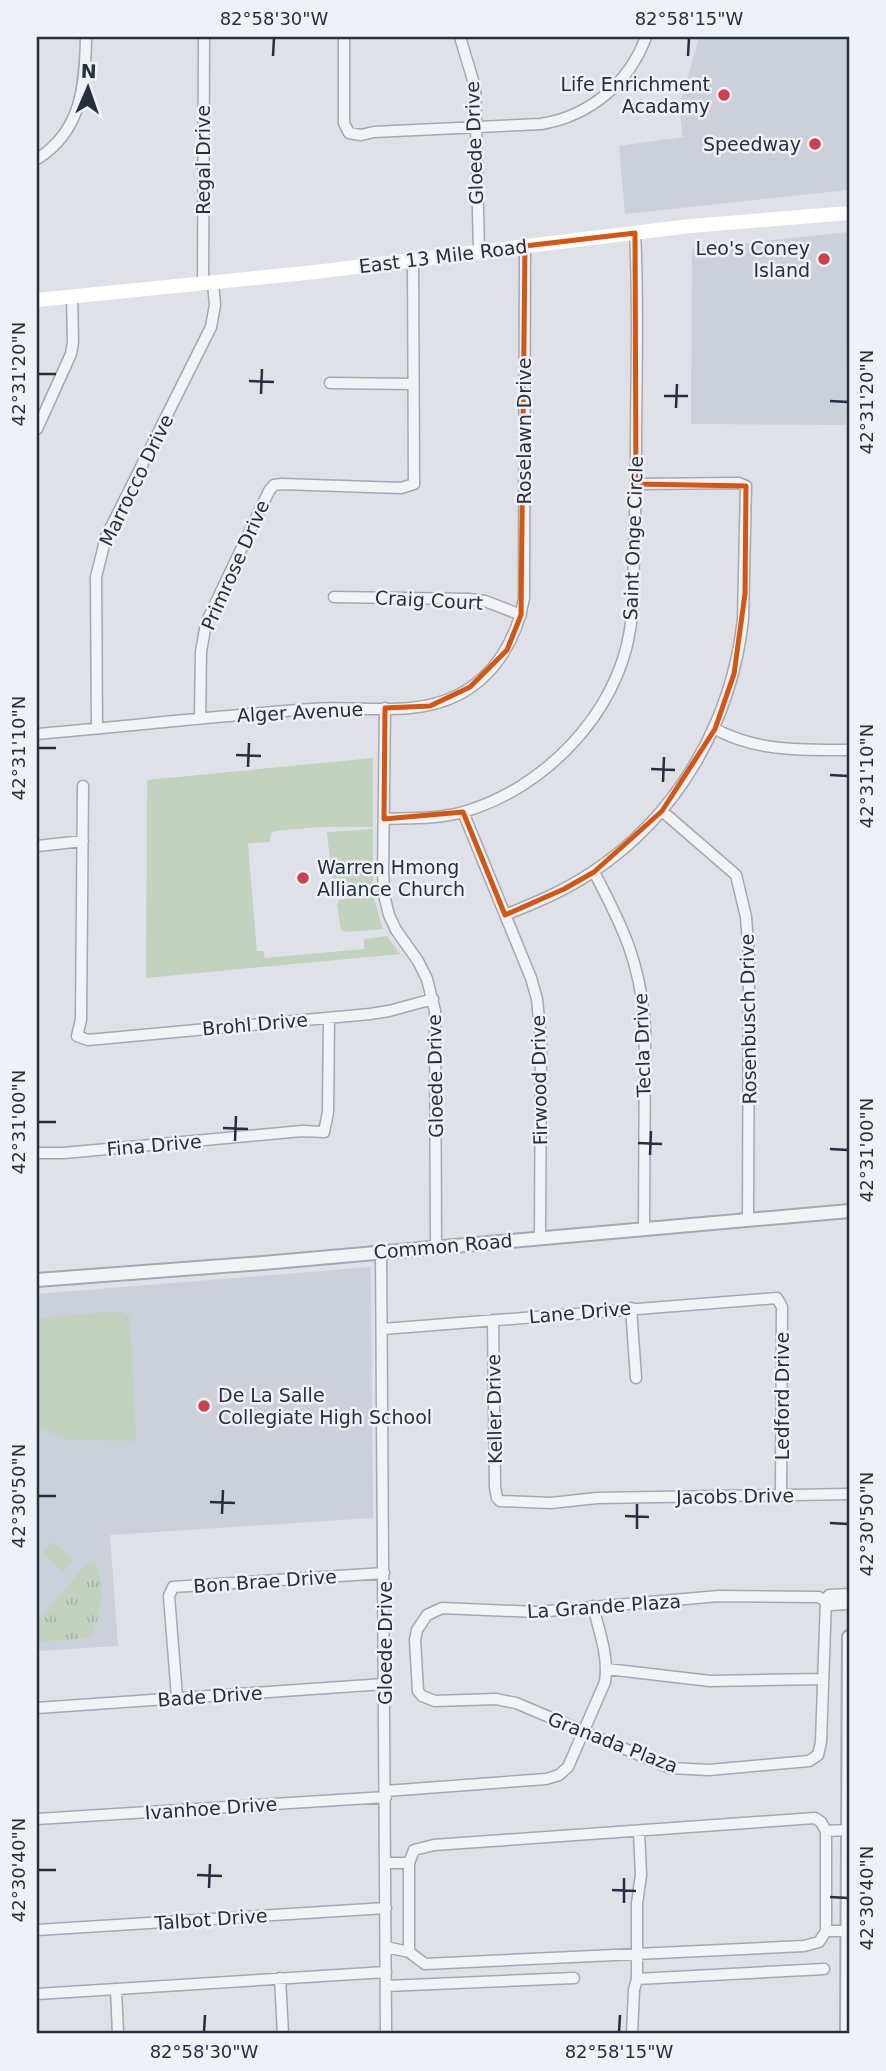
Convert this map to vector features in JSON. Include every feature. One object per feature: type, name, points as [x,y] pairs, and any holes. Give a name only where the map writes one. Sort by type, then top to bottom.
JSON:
[{"type":"main road","name":"East 13 Mile Road","points":[[37,300],[765,219],[849,213]]},
{"type":"street","points":[[37,159],[67,133],[79,108],[85,79],[86,37]]},
{"type":"street","name":"Regal Drive","points":[[204,37],[208,283]]},
{"type":"street","points":[[344,37],[343,113],[346,130],[361,135],[374,132],[555,122],[591,106],[605,96],[636,61],[646,37]]},
{"type":"street","name":"Gloede Drive","points":[[460,37],[473,74],[477,127],[479,252]]},
{"type":"street","name":"Saint Onge Circle","points":[[384,819],[463,812],[512,792],[544,771],[565,751],[590,722],[609,692],[624,656],[630,631],[636,484],[635,233]]},
{"type":"street","name":"Roselawn Drive","points":[[521,615],[525,246]]},
{"type":"street","name":"Primrose Drive","points":[[200,718],[201,652],[206,623],[274,485],[401,488],[414,484],[413,260]]},
{"type":"street","name":"Marrocco Drive","points":[[97,728],[96,577],[99,559],[106,537],[211,327],[215,305],[208,283]]},
{"type":"street","points":[[37,429],[71,354],[72,297]]},
{"type":"street","points":[[330,383],[413,384]]},
{"type":"street","points":[[505,915],[553,895],[594,872],[662,811],[693,768],[715,729],[734,674],[741,641],[745,594],[746,486],[739,483],[636,484]]},
{"type":"street","name":"Craig Court","points":[[334,597],[468,599],[485,601],[521,615]]},
{"type":"street","name":"Alger Avenue","points":[[37,734],[315,708],[430,706],[459,695],[497,663],[507,650],[521,615]]},
{"type":"street","name":"Gloede Drive","points":[[386,708],[385,900],[396,930],[423,970],[433,999],[436,1035],[436,1247]]},
{"type":"street","points":[[715,729],[738,740],[770,748],[849,750]]},
{"type":"street","points":[[37,846],[83,841],[83,786]]},
{"type":"street","name":"Rosenbusch Drive","points":[[662,811],[719,862],[731,869],[740,882],[749,957],[748,1220]]},
{"type":"street","name":"Firwood Drive","points":[[463,812],[531,978],[540,1015],[540,1237]]},
{"type":"street","name":"Brohl Drive","points":[[83,841],[81,1020],[77,1036],[88,1040],[329,1018],[389,1011],[433,999]]},
{"type":"street","name":"Tecla Drive","points":[[594,872],[629,941],[643,1001],[644,1228]]},
{"type":"street","name":"Fina Drive","points":[[37,1153],[64,1153],[302,1131],[324,1132],[328,1112],[329,1018]]},
{"type":"street","name":"Common Road","points":[[37,1280],[849,1211]]},
{"type":"street","name":"Gloede Drive","points":[[381,1252],[386,2034]]},
{"type":"street","name":"Lane Drive","points":[[383,1329],[777,1298]]},
{"type":"street","name":"Ledford Drive","points":[[777,1298],[782,1314],[781,1495]]},
{"type":"street","points":[[631,1308],[636,1378]]},
{"type":"street","name":"Keller Drive","points":[[493,1320],[497,1498]]},
{"type":"street","name":"Jacobs Drive","points":[[497,1498],[505,1503],[533,1504],[597,1498],[849,1494]]},
{"type":"street","name":"Bon Brae Drive","points":[[177,1697],[169,1607],[170,1590],[173,1587],[384,1573]]},
{"type":"street","name":"La Grande Plaza","points":[[826,1600],[829,1595],[849,1594]]},
{"type":"street","name":"La Grande Plaza","points":[[416,1655],[417,1630],[421,1621],[442,1608],[515,1612],[719,1597],[819,1597],[830,1605],[849,1604]]},
{"type":"street","name":"Granada Plaza","points":[[416,1655],[418,1691],[428,1700],[481,1698],[508,1701],[670,1768],[709,1770],[808,1761],[820,1750],[826,1600]]},
{"type":"street","points":[[584,1732],[601,1692],[607,1669],[593,1606]]},
{"type":"street","points":[[848,2034],[849,1637]]},
{"type":"street","points":[[607,1669],[710,1681],[823,1679]]},
{"type":"street","name":"Bade Drive","points":[[37,1708],[384,1684]]},
{"type":"street","name":"Ivanhoe Drive","points":[[37,1819],[386,1794],[546,1779],[559,1775],[568,1767],[584,1732]]},
{"type":"street","points":[[386,1947],[409,1952],[418,1960],[431,1965],[816,1944],[826,1931],[826,1831],[815,1818],[805,1818],[434,1845],[414,1850],[409,1863],[409,1952]]},
{"type":"street","points":[[826,1831],[848,1830]]},
{"type":"street","points":[[632,2034],[638,1953],[637,1903],[641,1875],[639,1831]]},
{"type":"street","points":[[386,1863],[409,1863]]},
{"type":"street","name":"Talbot Drive","points":[[37,1930],[386,1908]]},
{"type":"street","points":[[826,1931],[848,1931]]},
{"type":"street","points":[[637,1979],[824,1969]]},
{"type":"street","points":[[37,1994],[386,1972]]},
{"type":"street","points":[[280,1978],[283,2034]]},
{"type":"street","points":[[386,1986],[574,1978]]},
{"type":"street","points":[[116,1989],[118,2034]]},
{"type":"highlighted area","points":[[635,233],[636,484],[746,486],[745,594],[734,674],[715,729],[662,811],[594,872],[564,889],[505,915],[463,812],[384,819],[385,708],[430,706],[470,687],[507,650],[521,615],[525,246]]},
{"type":"shaded area","points":[[699,37],[847,37],[848,190],[625,214],[619,146],[683,137],[679,108]]},
{"type":"shaded area","points":[[848,232],[846,425],[691,424],[692,249]]},
{"type":"shaded area","name":"De La Salle Collegiate High School","points":[[371,1267],[373,1518],[110,1535],[118,1646],[37,1651],[37,1294]]},
{"type":"green space","points":[[373,758],[373,827],[321,827],[275,831],[271,834],[270,842],[248,843],[257,951],[263,951],[265,958],[364,949],[364,939],[387,936],[400,954],[146,978],[147,780]]},
{"type":"green space","points":[[373,829],[373,885],[333,889],[327,832]]},
{"type":"green space","points":[[373,895],[383,929],[347,932],[341,930],[337,904],[339,900]]},
{"type":"green space","points":[[122,1311],[130,1317],[136,1441],[69,1440],[37,1427],[37,1318]]},
{"type":"green space","points":[[53,1542],[74,1560],[64,1572],[43,1553]]},
{"type":"green space","points":[[89,1561],[93,1561],[98,1569],[102,1589],[100,1610],[90,1638],[37,1642],[37,1621]]},
{"type":"place","name":"Life Enrichment Acadamy","points":[[724,95]]},
{"type":"place","name":"Speedway","points":[[815,144]]},
{"type":"place","name":"Leo's Coney Island","points":[[824,259]]},
{"type":"place","name":"Warren Hmong Alliance Church","points":[[303,878]]},
{"type":"place","name":"De La Salle Collegiate High School","points":[[204,1406]]}]
